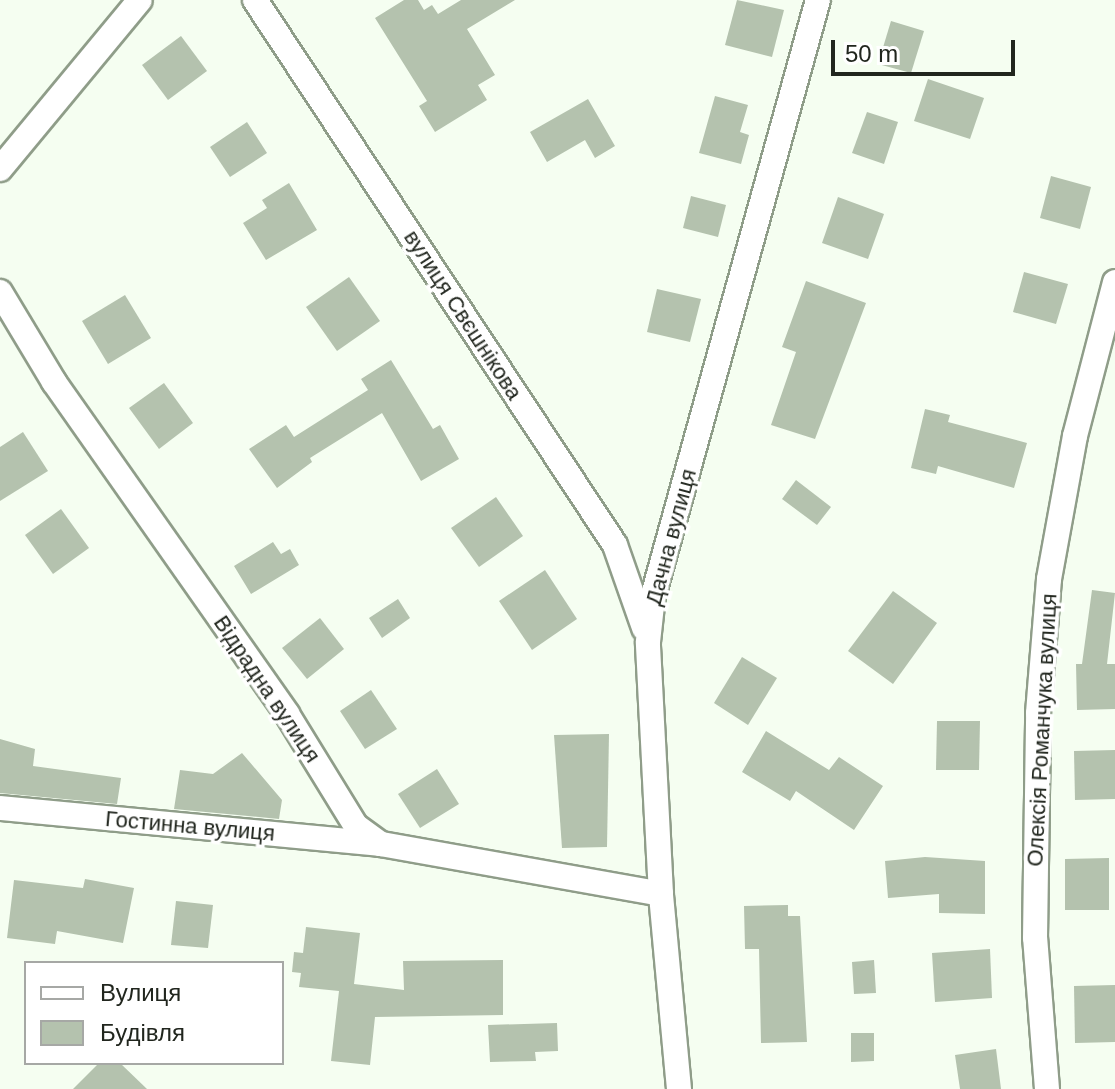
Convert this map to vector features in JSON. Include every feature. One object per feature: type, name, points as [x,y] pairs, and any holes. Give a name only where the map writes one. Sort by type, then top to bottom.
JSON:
[{"type":"street","points":[[0,169],[140,0]]},
{"type":"street","name":"вулиця Свєшнікова","points":[[255,0],[615,545],[635,590],[648,642]]},
{"type":"street","name":"Дачна вулиця","points":[[679,1089],[661,894],[648,642],[664,547],[818,0]]},
{"type":"street","name":"Олексія Романчука вулиця","points":[[1047,1089],[1035,938],[1038,713],[1047,609],[1075,436],[1115,282]]},
{"type":"street","name":"Відрадна вулиця","points":[[0,292],[54,382],[287,714],[356,826],[381,844]]},
{"type":"street","name":"Гостинна вулиця","points":[[0,808],[381,844]]},
{"type":"street","points":[[381,844],[661,894]]},
{"type":"building","points":[[404,0],[418,0],[424,10],[432,5],[438,14],[461,0],[515,0],[467,29],[495,75],[478,85],[487,100],[435,132],[419,106],[427,101],[375,18]]},
{"type":"building","points":[[737,0],[784,10],[772,57],[725,45]]},
{"type":"building","points":[[891,21],[924,31],[911,73],[878,64]]},
{"type":"building","points":[[181,36],[207,71],[168,100],[142,65]]},
{"type":"building","points":[[928,79],[984,98],[970,139],[914,121]]},
{"type":"building","points":[[715,96],[748,105],[740,132],[749,135],[741,164],[699,153]]},
{"type":"building","points":[[588,99],[615,146],[595,158],[585,140],[547,162],[530,132]]},
{"type":"building","points":[[867,112],[898,122],[884,164],[852,153]]},
{"type":"building","points":[[247,122],[267,153],[230,177],[210,147]]},
{"type":"building","points":[[1051,176],[1091,187],[1080,229],[1040,218]]},
{"type":"building","points":[[289,183],[317,230],[266,260],[243,223],[267,208],[262,200]]},
{"type":"building","points":[[691,196],[726,205],[718,237],[683,228]]},
{"type":"building","points":[[838,197],[884,214],[868,259],[822,243]]},
{"type":"building","points":[[1024,272],[1068,284],[1056,324],[1013,312]]},
{"type":"building","points":[[349,277],[380,321],[337,351],[306,307]]},
{"type":"building","points":[[806,281],[866,303],[815,439],[771,425],[796,352],[782,347]]},
{"type":"building","points":[[657,289],[701,299],[690,342],[647,332]]},
{"type":"building","points":[[125,295],[151,338],[108,364],[82,321]]},
{"type":"building","points":[[391,360],[433,429],[440,425],[459,459],[421,481],[382,413],[310,458],[312,462],[277,488],[249,449],[286,425],[294,437],[368,390],[361,379]]},
{"type":"building","points":[[164,383],[193,423],[159,449],[129,408]]},
{"type":"building","points":[[925,409],[950,415],[948,422],[1027,443],[1014,488],[938,466],[936,474],[911,468]]},
{"type":"building","points":[[23,432],[48,471],[0,501],[0,447]]},
{"type":"building","points":[[796,480],[831,507],[817,525],[782,499]]},
{"type":"building","points":[[496,497],[523,536],[479,567],[451,528]]},
{"type":"building","points":[[61,509],[89,548],[53,574],[25,535]]},
{"type":"building","points":[[273,542],[281,554],[290,549],[299,565],[251,594],[234,566]]},
{"type":"building","points":[[545,570],[577,619],[532,650],[499,601]]},
{"type":"building","points":[[1092,590],[1115,593],[1107,664],[1115,664],[1115,709],[1077,710],[1076,664],[1082,664]]},
{"type":"building","points":[[893,591],[937,623],[893,684],[848,651]]},
{"type":"building","points":[[398,599],[410,618],[382,638],[369,618]]},
{"type":"building","points":[[320,618],[344,649],[307,679],[282,648]]},
{"type":"building","points":[[742,657],[777,678],[748,725],[714,703]]},
{"type":"building","points":[[371,690],[397,729],[365,749],[340,711]]},
{"type":"building","points":[[937,721],[980,721],[979,770],[936,770]]},
{"type":"building","points":[[766,731],[829,770],[839,757],[883,786],[854,830],[796,791],[790,801],[742,772]]},
{"type":"building","points":[[609,734],[607,847],[562,848],[554,735]]},
{"type":"building","points":[[0,739],[35,749],[33,766],[121,778],[117,804],[0,793]]},
{"type":"building","points":[[1115,750],[1115,799],[1075,800],[1074,751]]},
{"type":"building","points":[[242,753],[282,800],[279,819],[174,809],[180,770],[213,774]]},
{"type":"building","points":[[437,769],[459,804],[420,828],[398,794]]},
{"type":"building","points":[[925,857],[985,861],[985,914],[939,913],[939,894],[888,898],[885,861]]},
{"type":"building","points":[[1109,858],[1109,910],[1065,910],[1065,859]]},
{"type":"building","points":[[85,879],[134,888],[123,943],[57,931],[55,944],[7,938],[14,880],[83,888]]},
{"type":"building","points":[[176,901],[213,905],[208,948],[171,945]]},
{"type":"building","points":[[788,905],[788,916],[800,916],[807,1042],[761,1043],[759,949],[745,949],[744,906]]},
{"type":"building","points":[[306,927],[360,933],[354,984],[404,990],[403,961],[503,960],[503,1015],[375,1017],[370,1065],[331,1061],[339,991],[299,987],[301,973],[292,972],[294,952],[303,953]]},
{"type":"building","points":[[990,949],[992,998],[935,1002],[932,953]]},
{"type":"building","points":[[874,960],[876,993],[854,994],[852,962]]},
{"type":"building","points":[[1115,985],[1115,1042],[1075,1043],[1074,986]]},
{"type":"building","points":[[557,1023],[558,1051],[535,1052],[536,1061],[490,1062],[488,1025]]},
{"type":"building","points":[[851,1033],[874,1033],[874,1061],[851,1062]]},
{"type":"building","points":[[996,1049],[1001,1089],[960,1089],[955,1055]]},
{"type":"building","points":[[97,1065],[122,1065],[147,1089],[73,1089]]}]
